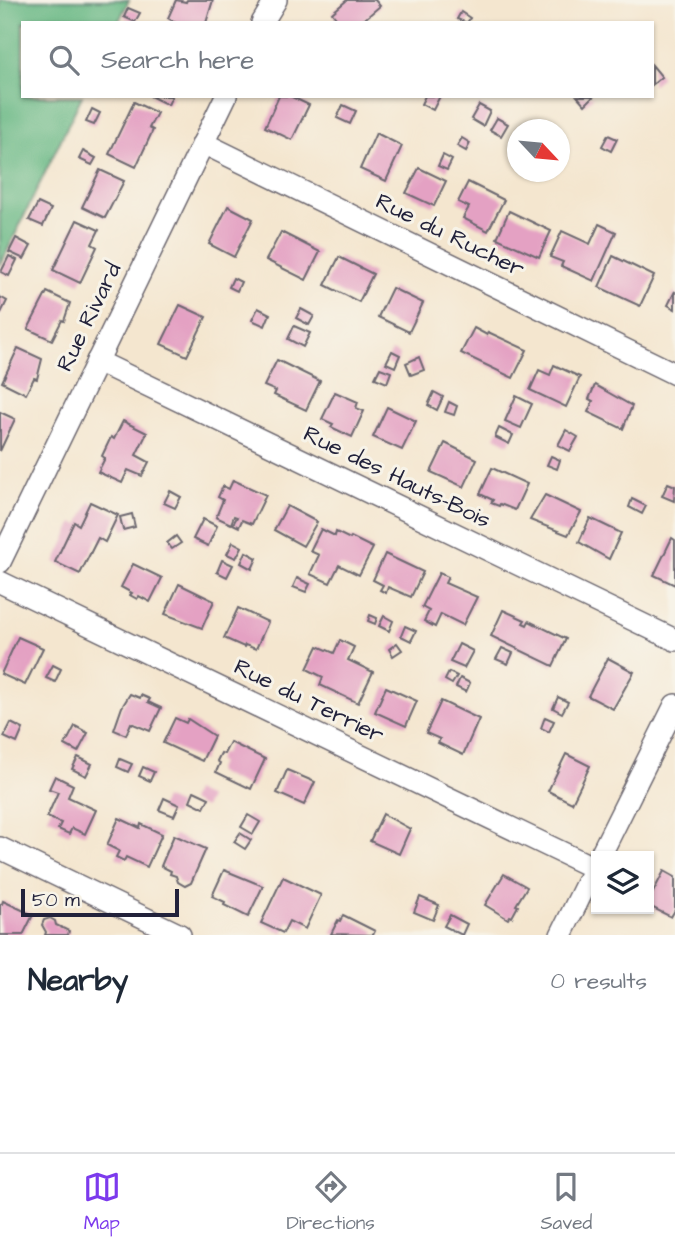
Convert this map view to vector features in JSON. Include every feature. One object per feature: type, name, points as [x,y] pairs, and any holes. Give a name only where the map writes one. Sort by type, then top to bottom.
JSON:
[{"type":"street","points":[[263,21],[276,0]]},
{"type":"street","name":"Rue Rivard","points":[[0,562],[225,98]]},
{"type":"street","name":"Rue du Rucher","points":[[203,143],[675,374]]},
{"type":"street","name":"Rue des Hauts-Bois","points":[[97,361],[675,640]]},
{"type":"street","name":"Rue du Terrier","points":[[0,582],[591,860]]},
{"type":"street","points":[[603,851],[675,705]]},
{"type":"street","points":[[0,848],[180,935]]},
{"type":"street","points":[[561,935],[591,875]]},
{"type":"green space","points":[[0,0],[129,0],[119,21],[21,21],[21,98],[81,98],[0,266]]},
{"type":"building","points":[[176,0],[213,0],[207,21],[173,21],[168,18]]},
{"type":"building","points":[[347,0],[375,0],[380,6],[362,21],[338,21],[332,13]]},
{"type":"building","points":[[128,8],[140,13],[136,21],[124,17]]},
{"type":"building","points":[[461,12],[470,18],[468,21],[457,19]]},
{"type":"building","points":[[654,67],[662,77],[654,83]]},
{"type":"building","points":[[154,98],[171,98],[168,105]]},
{"type":"building","points":[[278,98],[294,98],[309,105],[292,140],[265,127]]},
{"type":"building","points":[[424,98],[439,98],[433,110],[421,104]]},
{"type":"building","points":[[579,98],[592,98],[585,105]]},
{"type":"building","points":[[134,102],[157,113],[149,128],[153,130],[136,167],[109,154]]},
{"type":"building","points":[[343,105],[356,111],[350,124],[337,118]]},
{"type":"building","points":[[479,105],[490,111],[483,126],[471,119]]},
{"type":"building","points":[[92,109],[100,113],[94,125],[86,122]]},
{"type":"building","points":[[497,118],[507,123],[501,136],[490,130]]},
{"type":"building","points":[[376,133],[402,146],[386,181],[360,169]]},
{"type":"building","points":[[608,135],[617,139],[611,151],[602,146]]},
{"type":"building","points":[[462,138],[470,143],[466,151],[457,146]]},
{"type":"building","points":[[83,151],[96,158],[92,165],[79,159]]},
{"type":"building","points":[[443,155],[452,160],[447,170],[438,166]]},
{"type":"building","points":[[419,168],[446,181],[434,206],[406,193]]},
{"type":"building","points":[[100,170],[124,181],[105,218],[82,207]]},
{"type":"building","points":[[468,182],[504,200],[488,231],[463,218],[469,207],[458,202]]},
{"type":"building","points":[[38,203],[51,209],[43,226],[29,220]]},
{"type":"building","points":[[228,206],[253,219],[234,257],[209,244]]},
{"type":"building","points":[[509,211],[551,231],[539,257],[497,238]]},
{"type":"building","points":[[77,220],[99,230],[92,244],[97,247],[80,283],[53,270]]},
{"type":"building","points":[[599,224],[616,232],[594,281],[561,266],[563,262],[550,257],[562,231],[590,244]]},
{"type":"building","points":[[281,232],[320,252],[306,280],[266,260]]},
{"type":"building","points":[[16,238],[31,246],[24,259],[9,252]]},
{"type":"building","points":[[9,256],[17,260],[9,276],[1,272]]},
{"type":"building","points":[[613,256],[654,276],[640,306],[599,287]]},
{"type":"building","points":[[339,257],[373,274],[359,302],[325,285]]},
{"type":"building","points":[[233,278],[241,282],[237,291],[229,287]]},
{"type":"building","points":[[392,288],[423,303],[409,332],[378,317]]},
{"type":"building","points":[[675,291],[675,309],[668,305]]},
{"type":"building","points":[[47,292],[70,303],[64,321],[62,320],[52,340],[28,329]]},
{"type":"building","points":[[0,297],[7,301],[0,315]]},
{"type":"building","points":[[180,305],[206,317],[187,356],[161,344]]},
{"type":"building","points":[[258,308],[270,314],[265,326],[252,320]]},
{"type":"building","points":[[301,309],[314,316],[309,325],[296,318]]},
{"type":"building","points":[[294,326],[310,333],[303,347],[288,339]]},
{"type":"building","points":[[474,328],[527,350],[513,378],[461,353]]},
{"type":"building","points":[[18,348],[42,359],[37,379],[34,378],[26,394],[2,382]]},
{"type":"building","points":[[392,351],[400,355],[395,367],[386,363]]},
{"type":"building","points":[[419,357],[424,370],[411,375],[406,363]]},
{"type":"building","points":[[277,360],[320,381],[306,410],[274,395],[276,391],[264,386]]},
{"type":"building","points":[[554,365],[580,377],[566,407],[530,390],[539,370],[550,375]]},
{"type":"building","points":[[380,368],[391,372],[387,383],[375,378]]},
{"type":"building","points":[[595,385],[632,406],[623,429],[588,412],[593,401],[589,399]]},
{"type":"building","points":[[335,392],[358,402],[356,408],[364,411],[352,437],[331,427],[333,424],[322,419]]},
{"type":"building","points":[[434,392],[443,397],[437,410],[428,405]]},
{"type":"building","points":[[516,396],[532,404],[521,428],[505,421]]},
{"type":"building","points":[[449,402],[457,406],[454,415],[445,412]]},
{"type":"building","points":[[387,407],[416,421],[402,450],[373,437]]},
{"type":"building","points":[[0,412],[15,419],[0,451]]},
{"type":"building","points":[[123,421],[147,433],[136,455],[149,462],[142,476],[128,470],[122,483],[98,472],[111,437],[114,439]]},
{"type":"building","points":[[499,428],[513,435],[509,444],[495,437]]},
{"type":"building","points":[[566,430],[578,437],[570,451],[558,445]]},
{"type":"building","points":[[445,443],[477,459],[464,487],[431,472]]},
{"type":"building","points":[[551,456],[560,460],[557,469],[547,465]]},
{"type":"building","points":[[492,468],[527,484],[515,510],[491,503],[493,500],[480,494]]},
{"type":"building","points":[[233,480],[266,495],[252,524],[242,520],[239,527],[233,524],[237,517],[234,516],[231,524],[216,517],[223,500],[218,497],[223,486],[229,489]]},
{"type":"building","points":[[668,483],[675,486],[674,501],[662,496]]},
{"type":"building","points":[[170,491],[181,497],[175,508],[164,503]]},
{"type":"building","points":[[545,495],[581,512],[568,535],[530,520]]},
{"type":"building","points":[[632,499],[646,506],[642,514],[629,507]]},
{"type":"building","points":[[90,502],[118,515],[105,542],[98,538],[80,574],[55,562],[74,522],[79,525]]},
{"type":"building","points":[[287,506],[317,522],[303,546],[274,530]]},
{"type":"building","points":[[132,514],[135,527],[123,530],[120,517]]},
{"type":"building","points":[[590,518],[621,533],[609,559],[579,542]]},
{"type":"building","points":[[203,519],[217,526],[208,546],[193,539]]},
{"type":"building","points":[[321,529],[335,536],[336,532],[350,539],[351,537],[373,548],[359,575],[339,565],[330,583],[310,574],[319,555],[310,551]]},
{"type":"building","points":[[176,536],[181,543],[172,549],[167,543]]},
{"type":"building","points":[[672,538],[675,540],[675,585],[654,575]]},
{"type":"building","points":[[233,542],[242,547],[236,558],[227,554]]},
{"type":"building","points":[[246,552],[257,558],[252,569],[241,563]]},
{"type":"building","points":[[385,554],[423,572],[411,597],[388,587],[386,593],[380,590],[383,585],[373,580]]},
{"type":"building","points":[[222,560],[233,565],[227,577],[217,572]]},
{"type":"building","points":[[133,564],[162,578],[150,602],[139,596],[137,599],[121,587]]},
{"type":"building","points":[[439,573],[448,577],[445,583],[477,597],[463,625],[441,614],[435,627],[424,621],[429,611],[422,607]]},
{"type":"building","points":[[297,578],[310,584],[306,592],[293,587]]},
{"type":"building","points":[[179,584],[214,601],[202,628],[165,614]]},
{"type":"building","points":[[238,608],[268,622],[256,649],[224,638]]},
{"type":"building","points":[[503,610],[525,620],[523,623],[527,625],[529,621],[566,639],[553,666],[491,636]]},
{"type":"building","points":[[370,615],[377,618],[375,624],[368,621]]},
{"type":"building","points":[[384,616],[393,621],[389,631],[379,626]]},
{"type":"building","points":[[405,626],[416,631],[411,641],[401,636]]},
{"type":"building","points":[[18,637],[43,648],[25,685],[1,674]]},
{"type":"building","points":[[340,640],[354,647],[348,660],[373,672],[358,703],[320,685],[323,677],[307,669],[318,646],[334,653]]},
{"type":"building","points":[[397,643],[402,650],[393,656],[389,649]]},
{"type":"building","points":[[459,644],[473,651],[464,668],[450,662]]},
{"type":"building","points":[[502,648],[513,653],[508,664],[496,659]]},
{"type":"building","points":[[608,658],[634,672],[613,709],[588,696]]},
{"type":"building","points":[[53,665],[61,669],[55,682],[46,678]]},
{"type":"building","points":[[449,672],[457,676],[452,684],[445,680]]},
{"type":"building","points":[[460,678],[470,683],[466,692],[456,687]]},
{"type":"building","points":[[386,687],[417,701],[406,726],[375,712]]},
{"type":"building","points":[[130,694],[150,699],[148,702],[161,708],[150,731],[131,723],[126,735],[114,730]]},
{"type":"building","points":[[558,697],[568,702],[562,713],[553,708]]},
{"type":"building","points":[[441,701],[479,719],[463,755],[438,743],[440,739],[426,733]]},
{"type":"building","points":[[545,717],[554,721],[549,732],[541,728]]},
{"type":"building","points":[[175,718],[186,723],[188,719],[214,736],[202,761],[163,743]]},
{"type":"building","points":[[11,723],[23,729],[17,743],[4,737]]},
{"type":"building","points":[[75,726],[88,733],[78,752],[65,745]]},
{"type":"building","points":[[230,742],[265,759],[251,789],[216,772],[220,763],[217,761]]},
{"type":"building","points":[[566,754],[590,766],[572,803],[548,791]]},
{"type":"building","points":[[78,757],[92,764],[86,776],[72,769]]},
{"type":"building","points":[[120,759],[132,764],[128,772],[117,767]]},
{"type":"building","points":[[143,767],[154,772],[150,781],[139,776]]},
{"type":"building","points":[[287,770],[315,782],[304,805],[277,793]]},
{"type":"building","points":[[55,776],[73,785],[68,797],[96,810],[85,834],[72,828],[69,834],[58,829],[61,823],[47,817],[58,792],[49,789]]},
{"type":"building","points":[[194,791],[209,798],[204,808],[190,801]]},
{"type":"building","points":[[164,798],[179,805],[174,816],[159,810]]},
{"type":"building","points":[[383,814],[410,829],[399,854],[370,841]]},
{"type":"building","points":[[248,815],[260,822],[253,834],[241,827]]},
{"type":"building","points":[[119,818],[162,834],[147,867],[126,857],[124,861],[116,857],[119,851],[107,845]]},
{"type":"building","points":[[240,833],[251,840],[245,849],[234,842]]},
{"type":"building","points":[[174,835],[206,849],[191,883],[185,886],[178,882],[176,876],[170,874],[171,871],[161,866]]},
{"type":"building","points":[[224,870],[263,886],[248,917],[212,896]]},
{"type":"building","points":[[664,871],[675,877],[675,910],[671,917],[654,908],[654,890]]},
{"type":"building","points":[[504,874],[527,887],[512,917],[508,919],[485,905]]},
{"type":"building","points":[[283,877],[321,895],[305,929],[289,921],[283,933],[261,923]]},
{"type":"building","points":[[420,897],[439,905],[433,920],[414,912]]},
{"type":"building","points":[[3,901],[33,915],[23,935],[0,935],[0,904]]},
{"type":"building","points":[[343,915],[375,931],[373,935],[331,934]]},
{"type":"building","points":[[450,915],[467,924],[462,935],[444,926]]},
{"type":"building","points":[[50,918],[56,925],[69,931],[68,935],[45,935],[42,925],[44,920]]}]
